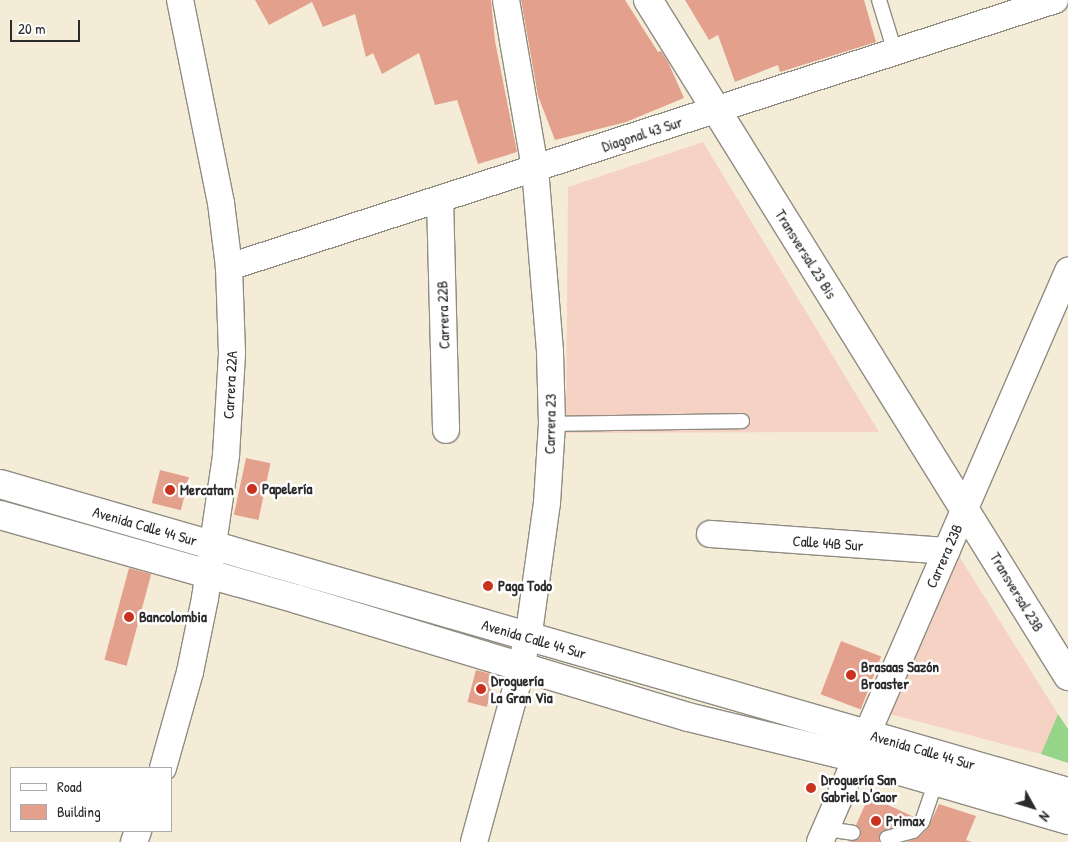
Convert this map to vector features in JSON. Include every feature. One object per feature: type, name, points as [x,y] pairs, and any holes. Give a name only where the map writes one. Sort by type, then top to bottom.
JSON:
[{"type":"main road","name":"Transversal 23 Bis","points":[[648,0],[965,508]]},
{"type":"main road","name":"Avenida Calle 44 Sur","points":[[0,484],[527,637],[861,746],[936,782],[1068,820]]},
{"type":"main road","name":"Transversal 23B","points":[[965,508],[1066,664]]},
{"type":"main road","name":"Avenida Calle 44 Sur","points":[[0,515],[209,574],[688,717],[861,746],[1068,792]]},
{"type":"street","name":"Carrera 22A","points":[[163,767],[190,672],[214,546],[226,455],[231,362],[229,267],[210,136],[180,0]]},
{"type":"street","name":"Carrera 23","points":[[474,842],[521,667],[527,637],[540,566],[552,424],[548,332],[535,168],[506,0]]},
{"type":"street","name":"Diagonal 43 Sur","points":[[229,267],[1055,0]]},
{"type":"street","name":"Carrera 22B","points":[[440,199],[446,430]]},
{"type":"street","name":"Carrera 23B","points":[[823,835],[1068,271]]},
{"type":"street","name":"Calle 44B Sur","points":[[710,534],[946,551]]},
{"type":"lane","points":[[879,0],[895,52]]},
{"type":"lane","points":[[552,424],[742,421]]},
{"type":"lane","points":[[887,838],[913,831],[922,822],[936,782]]},
{"type":"lane","points":[[823,835],[853,833]]},
{"type":"shaded area","points":[[703,142],[879,432],[566,433],[568,187]]},
{"type":"shaded area","points":[[957,553],[1058,714],[1041,754],[890,714]]},
{"type":"green space","points":[[1058,714],[1068,729],[1068,763],[1041,754]]},
{"type":"building","points":[[255,0],[491,0],[495,41],[517,152],[478,164],[457,100],[435,105],[419,53],[382,74],[373,53],[366,57],[355,14],[323,27],[312,2],[269,25]]},
{"type":"building","points":[[521,0],[625,0],[658,52],[661,51],[668,62],[684,98],[626,122],[555,140],[538,96]]},
{"type":"building","points":[[685,0],[864,0],[876,42],[780,72],[778,65],[735,82],[718,35],[709,40]]},
{"type":"building","name":"Papelería","points":[[246,458],[270,463],[258,520],[234,515]]},
{"type":"building","name":"Mercatam","points":[[160,470],[189,477],[181,510],[152,503]]},
{"type":"building","name":"Bancolombia","points":[[129,568],[151,574],[127,666],[104,660]]},
{"type":"building","name":"Brasaas Sazón Broaster","points":[[841,641],[881,656],[861,710],[821,694]]},
{"type":"building","name":"Droguería La Gran Via","points":[[476,670],[495,675],[487,707],[467,702]]},
{"type":"building","name":"Primax","points":[[869,796],[914,817],[908,823],[881,832],[879,842],[849,842],[860,838],[861,830],[856,825]]},
{"type":"building","points":[[939,804],[976,816],[966,840],[972,842],[906,842],[919,837],[928,828]]},
{"type":"place","name":"Papelería","points":[[252,489]]},
{"type":"place","name":"Mercatam","points":[[170,490]]},
{"type":"place","name":"Paga Todo","points":[[488,586]]},
{"type":"place","name":"Bancolombia","points":[[129,617]]},
{"type":"place","name":"Brasaas Sazón Broaster","points":[[851,675]]},
{"type":"place","name":"Droguería La Gran Via","points":[[481,689]]},
{"type":"place","name":"Droguería San Gabriel D'Gaor","points":[[811,788]]},
{"type":"place","name":"Primax","points":[[876,821]]}]
